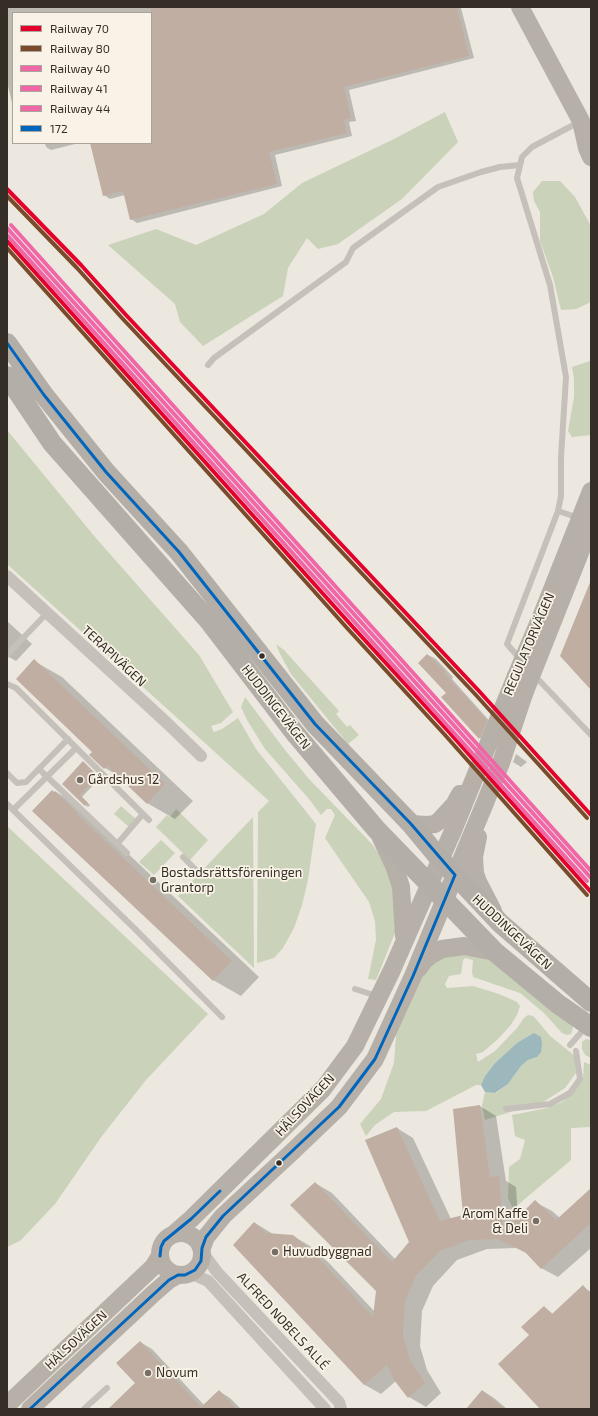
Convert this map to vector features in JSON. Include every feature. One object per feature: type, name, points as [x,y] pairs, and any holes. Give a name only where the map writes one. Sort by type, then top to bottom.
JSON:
[{"type":"main road","name":"HUDDINGEVÄGEN","points":[[7,343],[44,395],[96,460],[178,552],[315,724],[411,824],[440,860],[500,924],[591,1002]]},
{"type":"main road","name":"HUDDINGEVÄGEN","points":[[7,376],[52,443],[209,621],[294,732],[376,830],[495,952],[558,1004],[589,1026]]},
{"type":"street","points":[[520,7],[588,123],[586,148],[591,156]]},
{"type":"street","name":"REGULATORVÄGEN","points":[[446,826],[454,805],[516,676],[591,491]]},
{"type":"street","name":"REGULATORVÄGEN","points":[[444,900],[455,875],[470,853],[485,803],[501,763],[524,694],[591,524]]},
{"type":"street","name":"TERAPIVÄGEN","points":[[7,576],[201,756]]},
{"type":"street","points":[[411,824],[435,824],[446,826],[440,860],[429,885]]},
{"type":"street","points":[[376,830],[395,868],[401,886],[405,941]]},
{"type":"street","points":[[470,853],[478,882],[500,924]]},
{"type":"street","name":"HÄLSOVÄGEN","points":[[175,1233],[191,1220],[323,1089],[355,1046],[405,941],[429,885]]},
{"type":"street","name":"HÄLSOVÄGEN","points":[[202,1251],[206,1237],[223,1216],[338,1107],[375,1059],[444,900]]},
{"type":"street","points":[[412,976],[424,961],[442,949],[464,946],[495,952]]},
{"type":"street","points":[[184,1274],[198,1266],[201,1261],[202,1251],[198,1240],[184,1232],[175,1233],[164,1241],[160,1256],[165,1267],[173,1274],[184,1274],[208,1281],[325,1409]]},
{"type":"street","name":"ALFRED NOBELS ALLÉ","points":[[202,1251],[217,1272],[339,1402],[341,1409]]},
{"type":"street","name":"HÄLSOVÄGEN","points":[[7,1405],[154,1266],[160,1256]]},
{"type":"street","name":"HÄLSOVÄGEN","points":[[30,1409],[154,1293],[169,1280],[184,1274]]},
{"type":"lane","points":[[588,123],[532,147],[522,157],[517,178],[550,285],[566,378],[561,457],[561,496],[558,511],[507,644],[591,735]]},
{"type":"lane","points":[[208,365],[214,358],[346,262],[353,248],[438,187],[481,172],[500,167],[520,165]]},
{"type":"lane","points":[[558,511],[591,524]]},
{"type":"lane","points":[[7,655],[47,613]]},
{"type":"lane","points":[[7,684],[16,688],[149,820]]},
{"type":"lane","points":[[7,773],[17,783],[26,782],[68,739]]},
{"type":"lane","points":[[13,810],[48,778],[76,748]]},
{"type":"lane","points":[[39,769],[127,854]]},
{"type":"lane","points":[[26,782],[34,790]]},
{"type":"lane","points":[[7,804],[130,924],[222,1017]]},
{"type":"lane","points":[[117,844],[144,814]]},
{"type":"lane","points":[[183,857],[197,871]]},
{"type":"lane","points":[[355,989],[379,996]]},
{"type":"lane","points":[[570,1045],[589,1026]]},
{"type":"lane","points":[[506,1110],[550,1104],[570,1093],[580,1079],[576,1051]]},
{"type":"lane","points":[[84,1409],[107,1388]]},
{"type":"green space","points":[[445,112],[458,142],[402,199],[338,244],[318,249],[307,238],[288,268],[283,296],[203,346],[180,322],[175,304],[108,245],[156,229],[196,245],[264,214],[302,183],[392,140]]},
{"type":"green space","points":[[542,181],[560,181],[575,197],[591,226],[591,302],[576,309],[561,310],[553,277],[540,241],[540,212],[534,201],[533,192]]},
{"type":"green space","points":[[590,361],[591,435],[572,437],[568,431],[574,397],[572,367]]},
{"type":"green space","points":[[7,430],[95,537],[199,655],[233,712],[221,723],[211,726],[214,732],[222,729],[238,718],[256,749],[316,824],[308,880],[302,905],[294,928],[283,948],[274,958],[257,963],[258,812],[269,801],[7,564]]},
{"type":"green space","points":[[276,644],[284,650],[339,711],[336,714],[347,727],[350,725],[359,735],[348,744],[291,674]]},
{"type":"green space","points":[[245,697],[309,779],[372,844],[391,875],[397,912],[395,933],[376,980],[368,979],[376,940],[375,921],[369,902],[325,838],[335,815],[331,809],[327,809],[321,815],[309,799],[265,749],[247,720],[241,707]]},
{"type":"green space","points":[[121,806],[136,819],[129,827],[114,814]]},
{"type":"green space","points":[[176,809],[208,840],[190,860],[156,827],[167,815],[170,817]]},
{"type":"green space","points":[[253,817],[254,968],[178,896]]},
{"type":"green space","points":[[7,826],[208,1014],[146,1080],[102,1136],[55,1204],[20,1241],[7,1247]]},
{"type":"green space","points":[[161,840],[175,853],[154,875],[139,862]]},
{"type":"green space","points":[[446,951],[488,955],[571,1022],[573,1028],[571,1034],[567,1035],[562,1033],[544,1013],[520,993],[473,977],[473,960],[465,958],[463,960],[461,974],[449,976],[445,984],[447,988],[473,986],[499,994],[517,1002],[520,1006],[517,1015],[510,1026],[483,1052],[476,1054],[478,1062],[495,1051],[528,1015],[533,1016],[550,1036],[575,1056],[576,1073],[565,1088],[545,1101],[485,1120],[482,1105],[485,1092],[496,1093],[508,1084],[521,1066],[528,1060],[537,1057],[517,1043],[495,1063],[485,1076],[481,1085],[476,1085],[426,1111],[394,1112],[375,1125],[366,1136],[360,1124],[381,1099],[394,1063],[396,1036],[392,1034],[420,974]]},
{"type":"green space","points":[[586,1039],[591,1040],[591,1058],[585,1055],[582,1049],[582,1042]]},
{"type":"green space","points":[[584,1062],[591,1065],[591,1127],[571,1128],[571,1160],[513,1209],[508,1198],[509,1167],[520,1159],[525,1140],[515,1136],[512,1115],[547,1108],[562,1102],[575,1090],[583,1078]]},
{"type":"water","points":[[534,1033],[541,1037],[542,1045],[541,1052],[537,1057],[528,1060],[521,1066],[508,1084],[495,1093],[485,1092],[481,1085],[485,1076],[495,1063],[517,1043]]},
{"type":"building","points":[[151,7],[457,7],[469,56],[344,87],[351,118],[344,120],[347,133],[269,152],[277,184],[130,220],[123,191],[103,196],[90,144],[152,144]]},
{"type":"building","points":[[591,580],[591,690],[560,656]]},
{"type":"building","points":[[427,654],[446,672],[444,673],[487,720],[479,739],[441,697],[446,693],[418,663]]},
{"type":"building","points":[[34,659],[165,784],[147,804],[107,766],[104,769],[89,755],[92,752],[16,679]]},
{"type":"building","name":"Gårdshus 12","points":[[83,761],[98,776],[80,795],[88,803],[85,806],[62,784]]},
{"type":"building","points":[[52,790],[54,792],[55,791],[78,813],[77,814],[232,961],[213,981],[32,811]]},
{"type":"building","name":"Huvudbyggnad","points":[[480,1105],[490,1177],[499,1176],[503,1232],[535,1200],[556,1220],[591,1188],[591,1223],[541,1269],[525,1252],[498,1239],[469,1240],[440,1251],[416,1276],[405,1301],[403,1336],[410,1360],[425,1383],[408,1398],[394,1380],[387,1365],[364,1385],[233,1245],[254,1222],[266,1233],[293,1235],[313,1252],[373,1317],[376,1291],[290,1205],[315,1182],[392,1262],[409,1242],[365,1140],[397,1127],[440,1221],[463,1215],[453,1109]]},
{"type":"building","points":[[583,1285],[591,1294],[591,1409],[540,1409],[498,1364],[529,1335],[521,1327],[544,1306],[552,1314]]},
{"type":"building","name":"Novum","points":[[140,1341],[201,1407],[219,1390],[236,1409],[108,1409],[135,1383],[116,1363]]},
{"type":"building","points":[[482,1390],[504,1409],[466,1409]]},
{"type":"rail line","name":"70","points":[[7,189],[81,265],[126,315],[479,691],[591,815]]},
{"type":"rail line","name":"80","points":[[7,196],[77,268],[122,318],[475,694],[587,818]]},
{"type":"rail line","name":"44","points":[[11,225],[591,871]]},
{"type":"rail line","name":"40","points":[[7,228],[591,878]]},
{"type":"rail line","name":"41","points":[[7,235],[587,881]]},
{"type":"rail line","name":"70","points":[[7,241],[591,892]]},
{"type":"rail line","name":"80","points":[[7,248],[587,895]]},
{"type":"transit line","name":"172","points":[[7,343],[44,395],[106,472],[179,552],[315,724],[411,824],[455,875]]},
{"type":"transit line","name":"172","points":[[30,1409],[169,1280],[178,1275],[185,1275],[195,1270],[201,1261],[202,1248],[206,1237],[223,1216],[339,1107],[375,1059],[413,976],[455,875]]},
{"type":"transit line","name":"172","points":[[160,1256],[161,1247],[164,1241],[191,1219],[220,1191]]},
{"type":"place","name":"Gårdshus 12","points":[[80,780]]},
{"type":"place","name":"Bostadsrättsföreningen Grantorp","points":[[153,880]]},
{"type":"place","name":"Arom Kaffe & Deli","points":[[536,1221]]},
{"type":"place","name":"Huvudbyggnad","points":[[275,1252]]},
{"type":"place","name":"Novum","points":[[148,1373]]}]
